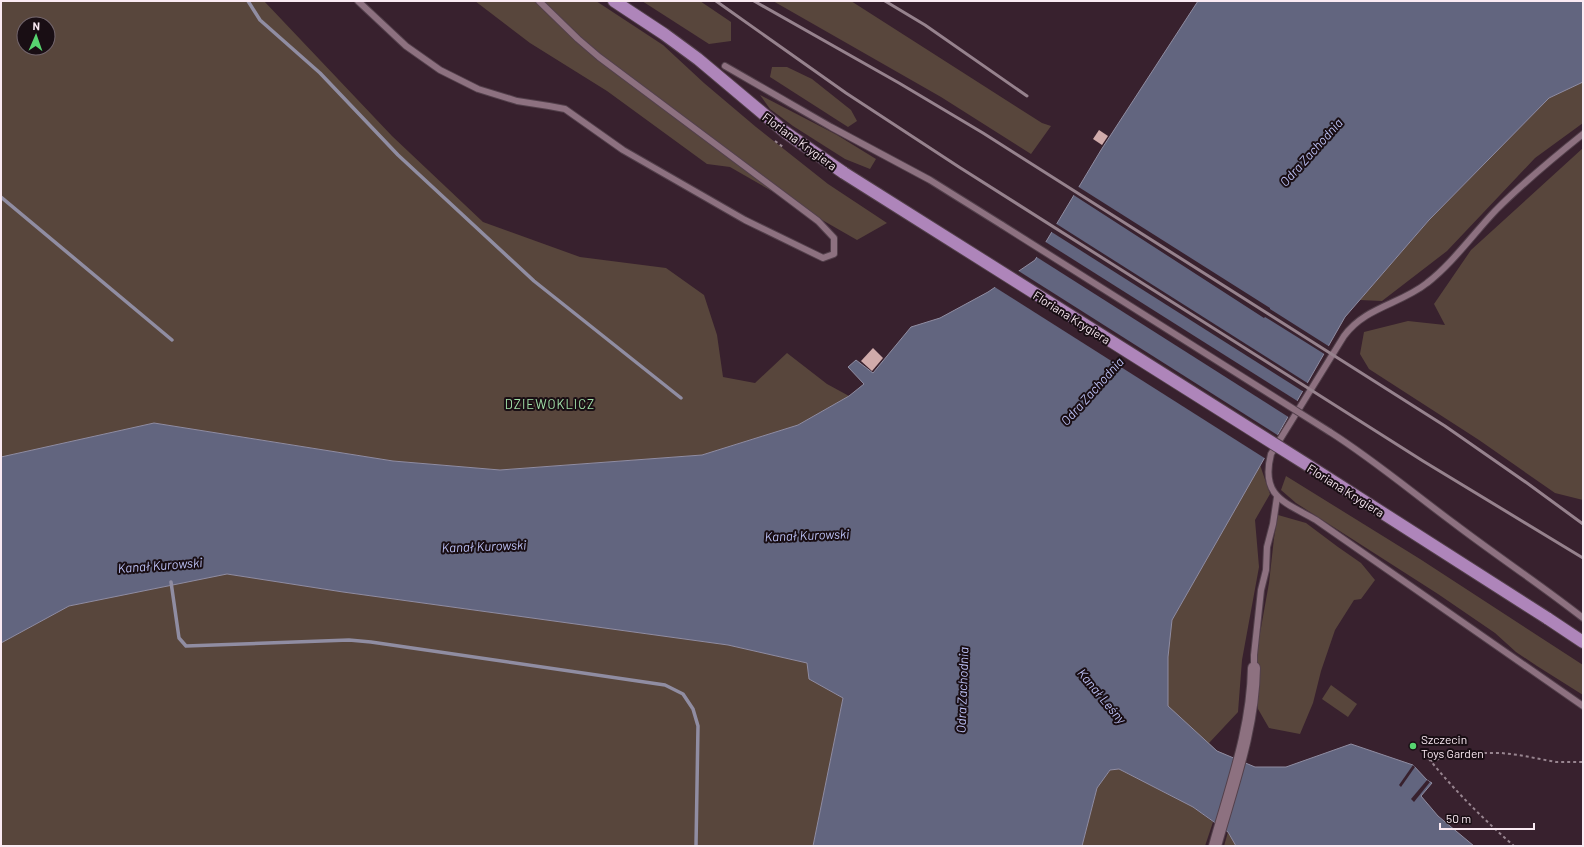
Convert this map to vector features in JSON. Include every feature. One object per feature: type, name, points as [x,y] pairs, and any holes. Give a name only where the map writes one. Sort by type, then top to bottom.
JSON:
[{"type":"main road","name":"Floriana Krygiera","points":[[614,1],[681,46],[785,132],[844,173],[1306,464],[1583,642]]},
{"type":"street","points":[[1215,846],[1244,741],[1252,702],[1254,668]]},
{"type":"lane","points":[[358,1],[406,46],[440,70],[478,89],[517,101],[565,110],[623,150],[745,220],[822,258],[834,254],[834,238],[818,221],[599,57],[578,39],[540,1]]},
{"type":"lane","name":"Floriana Krygiera","points":[[725,66],[831,127],[930,180],[1330,432],[1381,467],[1459,528],[1583,618]]},
{"type":"lane","points":[[1583,134],[1557,154],[1511,196],[1428,283],[1410,295],[1367,314],[1349,330],[1271,454],[1268,475],[1270,485],[1277,497],[1316,520],[1583,706]]},
{"type":"lane","points":[[1254,668],[1261,590],[1266,570],[1267,547],[1273,524],[1277,497]]},
{"type":"path","points":[[1431,761],[1460,753],[1501,753],[1519,754],[1556,762],[1583,762]]},
{"type":"path","points":[[1425,754],[1442,776],[1482,818],[1514,846]]},
{"type":"shaded area","points":[[1,1],[264,1],[392,136],[483,222],[580,257],[666,268],[704,295],[717,335],[723,377],[755,383],[787,353],[827,384],[849,396],[798,425],[702,455],[500,470],[393,461],[154,423],[1,457]]},
{"type":"shaded area","points":[[475,1],[596,1],[663,45],[704,83],[756,127],[828,184],[887,223],[857,240],[730,167],[707,164],[607,91],[530,43]]},
{"type":"shaded area","points":[[642,1],[700,1],[731,22],[731,41],[709,44]]},
{"type":"shaded area","points":[[773,1],[851,1],[1042,123],[1051,126],[1031,154],[941,97]]},
{"type":"shaded area","points":[[772,67],[787,67],[812,79],[851,110],[857,121],[848,127],[770,77]]},
{"type":"shaded area","points":[[1583,82],[1583,123],[1535,158],[1447,251],[1382,301],[1360,300],[1429,220],[1549,98]]},
{"type":"shaded area","points":[[760,95],[837,135],[876,159],[870,169],[845,159],[793,126],[770,109]]},
{"type":"shaded area","points":[[1583,148],[1583,500],[1555,493],[1479,440],[1369,369],[1360,354],[1364,332],[1408,321],[1445,325],[1434,304],[1471,250]]},
{"type":"shaded area","points":[[1260,465],[1270,494],[1255,520],[1259,567],[1242,660],[1238,712],[1209,743],[1217,751],[1225,754],[1220,763],[1162,701],[1172,620]]},
{"type":"shaded area","points":[[1286,476],[1420,559],[1583,665],[1583,695],[1516,652],[1495,633],[1438,594],[1296,503],[1281,490]]},
{"type":"shaded area","points":[[1278,515],[1306,523],[1361,563],[1375,580],[1361,599],[1354,600],[1335,630],[1321,671],[1313,703],[1300,734],[1269,728],[1258,709],[1257,650],[1269,583]]},
{"type":"shaded area","points":[[226,574],[343,592],[728,645],[807,663],[809,679],[843,698],[813,846],[1,846],[1,643],[69,606]]},
{"type":"shaded area","points":[[1331,685],[1357,704],[1348,717],[1322,699]]},
{"type":"shaded area","points":[[1119,769],[1193,807],[1213,822],[1205,846],[1082,846],[1097,788],[1110,770]]},
{"type":"shaded area","points":[[1228,832],[1236,846],[1224,846]]},
{"type":"water","points":[[1198,1],[1583,1],[1583,82],[1549,98],[1429,220],[1345,317],[1172,620],[1168,657],[1168,706],[1217,751],[1255,767],[1286,767],[1351,744],[1413,765],[1427,780],[1432,783],[1421,796],[1438,816],[1474,846],[1236,846],[1228,832],[1193,807],[1119,769],[1110,770],[1097,788],[1082,846],[813,846],[843,698],[809,679],[807,663],[728,645],[343,592],[227,574],[69,606],[1,643],[1,457],[154,423],[393,461],[500,470],[702,455],[798,425],[849,396],[864,384],[848,367],[856,360],[873,373],[911,327],[940,318],[988,292],[1035,260],[1101,150]]},
{"type":"pier","points":[[1077,186],[1330,347],[1326,355],[1265,317],[1264,318],[1072,194]]},
{"type":"pier","points":[[1055,223],[1309,384],[1304,392],[1050,231]]},
{"type":"pier","points":[[1044,241],[1299,402],[1290,418],[1035,256]]},
{"type":"pier","points":[[1017,270],[1279,436],[1266,459],[993,286]]},
{"type":"pier","points":[[1413,765],[1415,767],[1401,787],[1399,785]]},
{"type":"pier","points":[[1427,780],[1430,782],[1414,802],[1411,799]]},
{"type":"building","points":[[1099,130],[1108,136],[1102,145],[1093,139]]},
{"type":"building","points":[[873,348],[883,358],[872,371],[861,361]]},
{"type":"waterway","points":[[248,1],[260,20],[320,73],[398,155],[534,281],[681,398]]},
{"type":"waterway","points":[[1,197],[172,340]]},
{"type":"waterway","points":[[171,582],[179,638],[186,646],[349,640],[371,642],[665,685],[683,694],[693,709],[698,726],[696,846]]},
{"type":"railway","points":[[716,1],[846,93],[959,167],[1423,461],[1583,558]]},
{"type":"railway","points":[[754,1],[899,83],[983,133],[1445,426],[1583,524]]},
{"type":"railway","points":[[885,1],[925,25],[1027,96]]},
{"type":"place","name":"Szczecin Toys Garden","points":[[1413,746]]},
{"type":"district","name":"DZIEWOKLICZ","points":[[550,404]]},
{"type":"water label","name":"Odra Zachodnia","points":[[1311,152]]},
{"type":"water label","name":"Odra Zachodnia","points":[[1092,391]]},
{"type":"water label","name":"Kanał Kurowski","points":[[807,535]]},
{"type":"water label","name":"Kanał Kurowski","points":[[484,546]]},
{"type":"water label","name":"Kanał Kurowski","points":[[160,565]]},
{"type":"water label","name":"Odra Zachodnia","points":[[962,690]]},
{"type":"water label","name":"Kanał Leśny","points":[[1102,696]]}]
